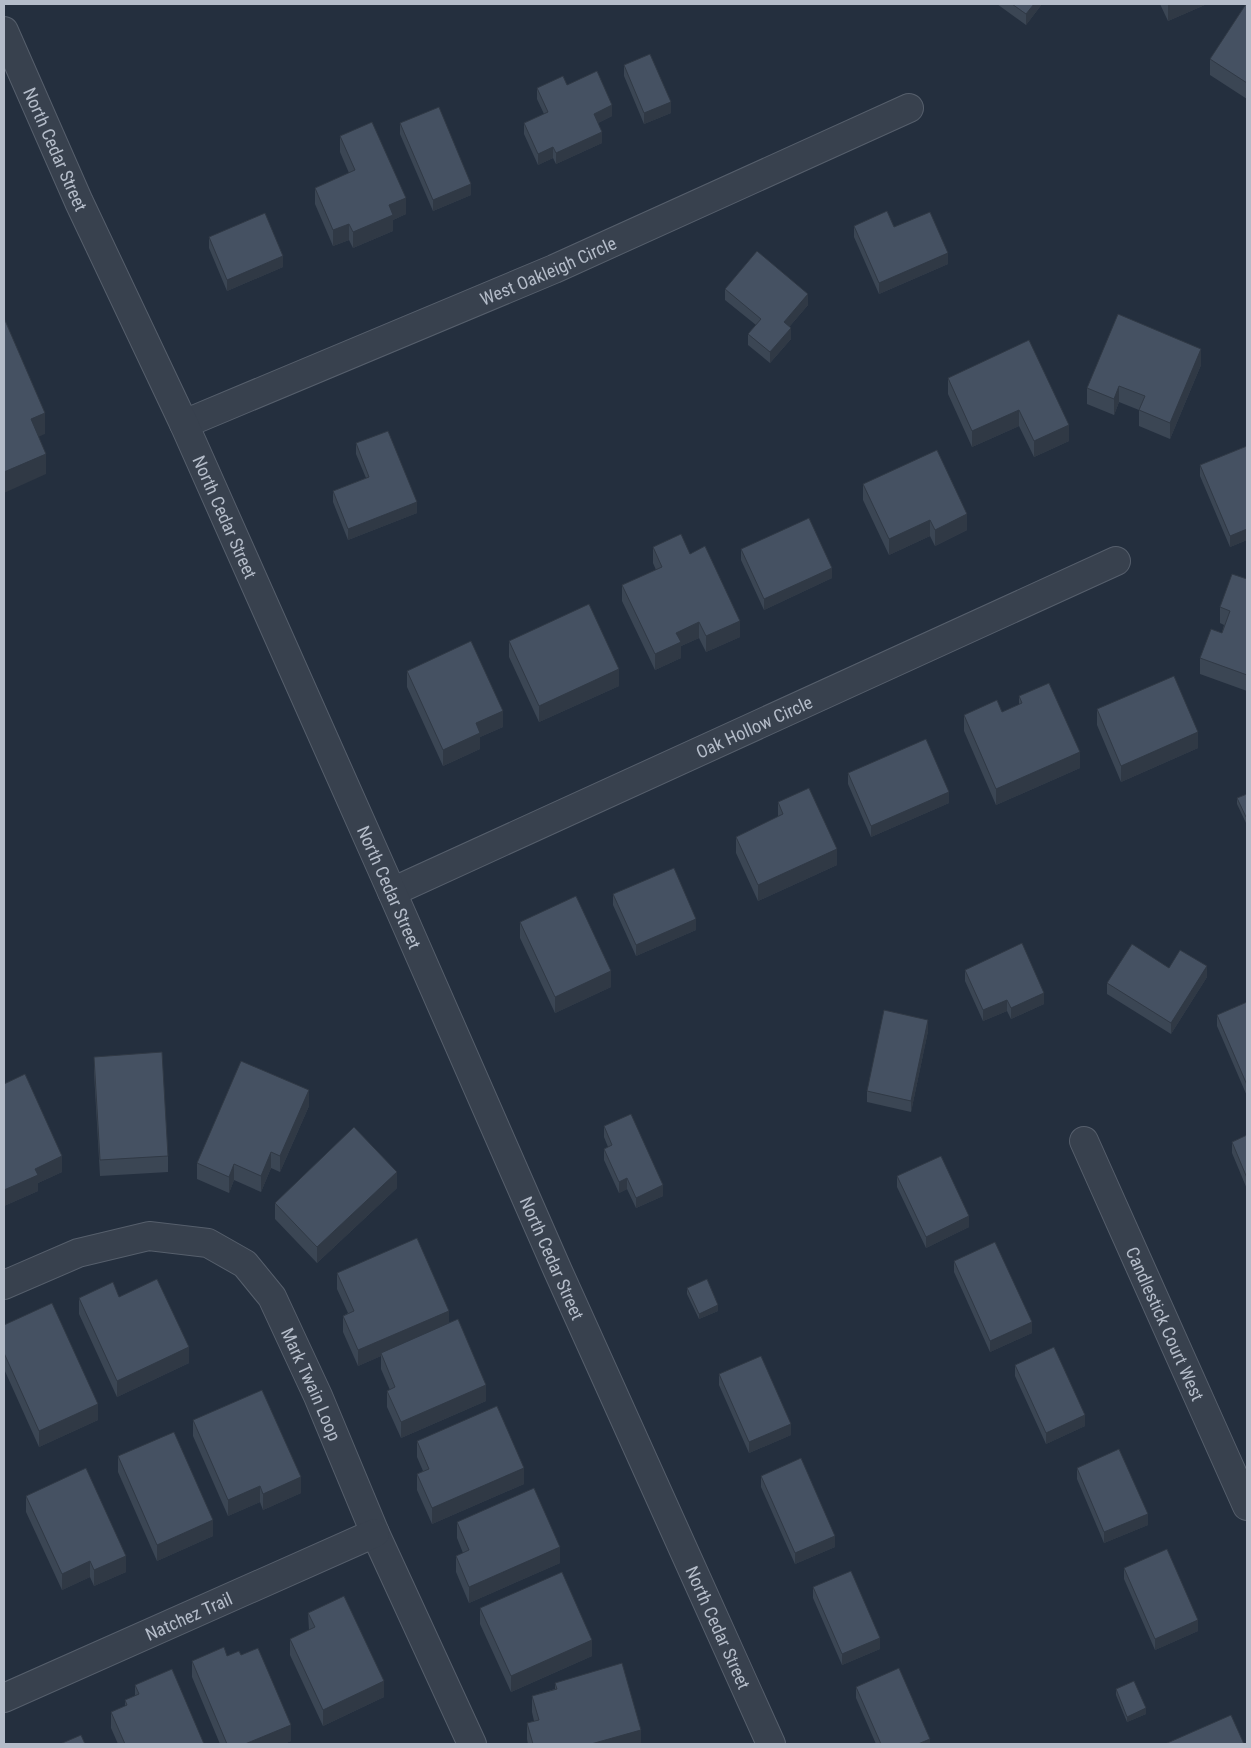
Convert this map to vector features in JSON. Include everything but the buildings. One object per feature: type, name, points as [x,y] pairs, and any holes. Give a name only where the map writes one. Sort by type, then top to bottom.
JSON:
[{"type":"street","name":"North Cedar Street","points":[[4,31],[80,202],[184,424],[558,1271],[771,1744]]},
{"type":"street","name":"West Oakleigh Circle","points":[[184,424],[554,269],[909,108]]},
{"type":"street","name":"Oak Hollow Circle","points":[[392,892],[1116,561]]},
{"type":"street","name":"Candlestick Court West","points":[[1084,1140],[1247,1506]]},
{"type":"street","name":"Mark Twain Loop","points":[[4,1285],[78,1253],[150,1236],[208,1243],[245,1264],[272,1297],[318,1396],[375,1533],[472,1744]]},
{"type":"street","name":"Natchez Trail","points":[[4,1698],[375,1533]]}]
